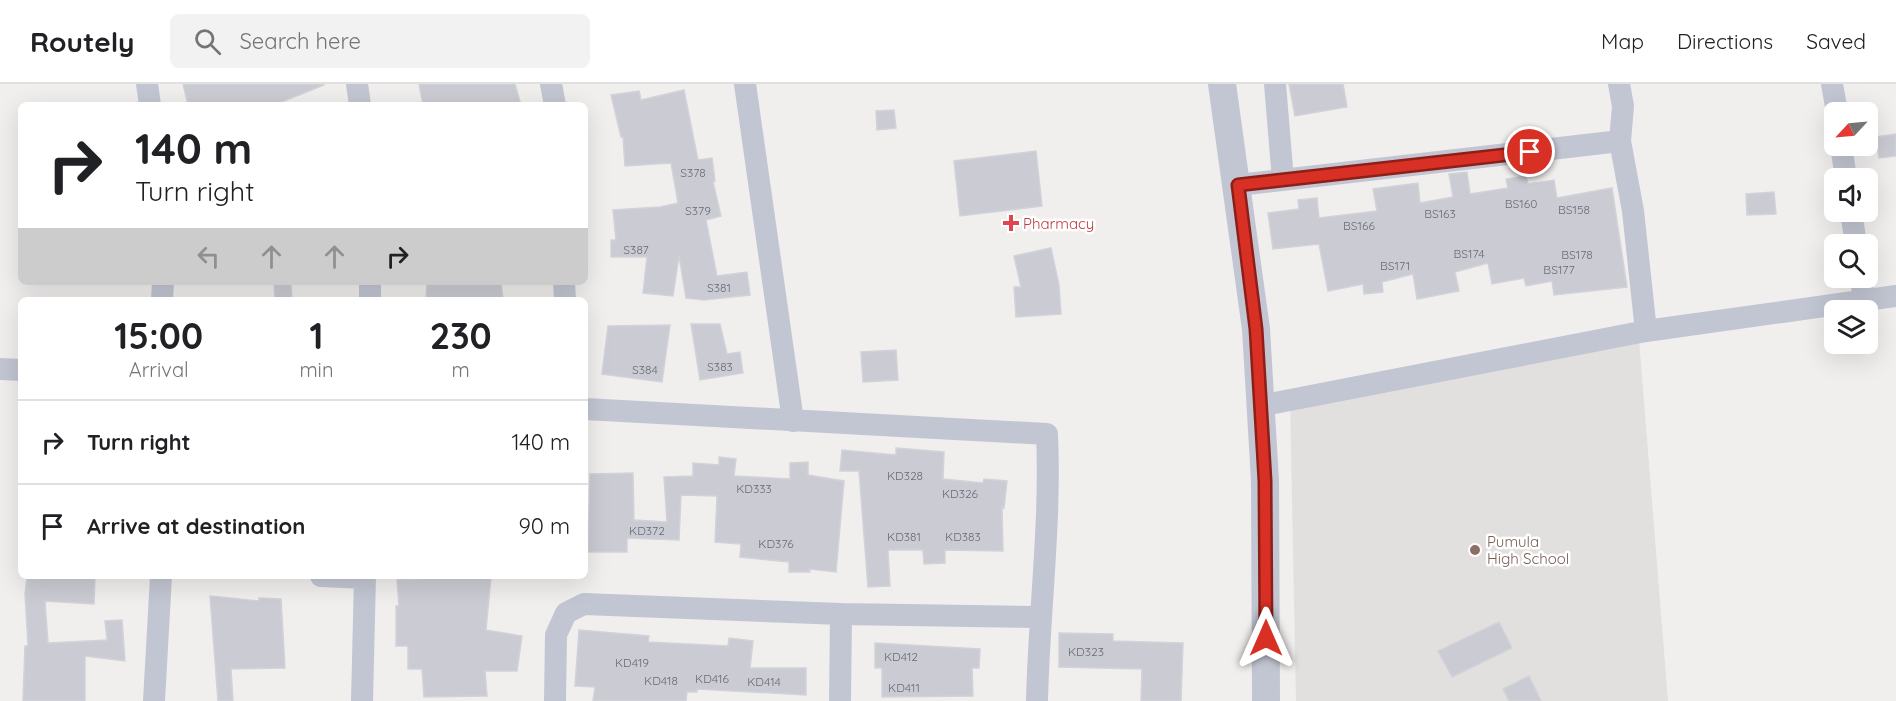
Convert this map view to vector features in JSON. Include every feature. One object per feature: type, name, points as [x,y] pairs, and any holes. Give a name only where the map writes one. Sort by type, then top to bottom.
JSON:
[{"type":"street","points":[[147,84],[150,102]]},
{"type":"street","points":[[357,84],[360,102]]},
{"type":"street","points":[[551,84],[554,102]]},
{"type":"street","points":[[745,84],[793,421]]},
{"type":"street","points":[[1222,84],[1238,185],[1256,329],[1265,481],[1266,701]]},
{"type":"street","points":[[1275,84],[1283,180]]},
{"type":"street","points":[[1619,84],[1623,106],[1620,141],[1633,211],[1647,332]]},
{"type":"street","points":[[1832,84],[1835,102]]},
{"type":"street","points":[[1238,185],[1620,141]]},
{"type":"street","points":[[1862,288],[1864,300],[1896,296]]},
{"type":"street","points":[[1259,406],[1647,332],[1824,306]]},
{"type":"street","points":[[0,369],[18,370]]},
{"type":"street","points":[[588,409],[1047,434],[1050,485],[1039,617],[1037,701]]},
{"type":"street","points":[[154,701],[161,579]]},
{"type":"street","points":[[362,701],[365,579]]},
{"type":"street","points":[[555,701],[556,634],[566,614],[584,604],[841,615],[1039,617]]},
{"type":"street","points":[[840,701],[841,615]]},
{"type":"shaded area","name":"Pumula High School","points":[[1639,339],[1668,701],[1296,701],[1290,399]]},
{"type":"building","points":[[183,84],[324,84],[282,102],[187,102]]},
{"type":"building","points":[[419,84],[515,84],[520,102],[422,102]]},
{"type":"building","points":[[1289,84],[1343,84],[1347,107],[1295,116]]},
{"type":"building","points":[[684,90],[698,160],[712,158],[715,181],[713,182],[721,216],[706,220],[717,276],[747,272],[750,295],[704,300],[686,298],[679,256],[673,296],[643,293],[647,257],[611,257],[611,240],[616,240],[613,210],[660,207],[678,203],[671,163],[625,166],[623,137],[621,137],[611,95],[639,91],[641,100]]},
{"type":"building","points":[[894,110],[896,128],[877,130],[876,111]]},
{"type":"building","points":[[1896,134],[1896,156],[1879,158],[1878,137]]},
{"type":"building","points":[[1036,151],[1042,206],[960,216],[954,161]]},
{"type":"building","points":[[1467,172],[1470,194],[1508,188],[1506,179],[1526,176],[1528,184],[1554,180],[1557,198],[1612,188],[1627,287],[1554,295],[1552,281],[1526,286],[1524,278],[1492,284],[1488,263],[1455,272],[1459,291],[1417,299],[1413,274],[1382,282],[1383,292],[1364,294],[1363,284],[1328,291],[1319,244],[1273,249],[1268,213],[1299,209],[1298,200],[1317,198],[1319,218],[1377,211],[1373,189],[1418,183],[1420,203],[1453,197],[1449,174]]},
{"type":"building","points":[[1774,192],[1776,214],[1747,215],[1746,194]]},
{"type":"building","points":[[1051,248],[1059,285],[1061,314],[1016,317],[1014,287],[1021,287],[1014,256]]},
{"type":"building","points":[[274,285],[291,285],[292,297],[275,297]]},
{"type":"building","points":[[427,285],[501,285],[503,297],[426,297]]},
{"type":"building","points":[[691,324],[720,324],[727,354],[740,352],[743,373],[700,380]]},
{"type":"building","points":[[670,325],[662,382],[602,374],[608,326]]},
{"type":"building","points":[[896,350],[898,380],[863,382],[861,352]]},
{"type":"building","points":[[896,448],[944,452],[943,479],[983,483],[984,479],[1007,481],[1004,508],[1002,507],[1003,551],[945,550],[945,563],[924,564],[923,550],[888,550],[890,586],[868,587],[859,471],[840,471],[842,450],[896,455]]},
{"type":"building","points":[[719,457],[736,459],[734,476],[790,479],[790,463],[808,462],[808,475],[844,481],[836,572],[809,569],[810,572],[789,572],[789,562],[740,557],[741,544],[715,542],[717,496],[681,495],[679,540],[627,538],[627,552],[588,552],[590,474],[633,473],[634,520],[667,522],[664,477],[693,476],[693,463],[719,465]]},
{"type":"building","points":[[27,579],[95,579],[94,604],[45,601],[48,643],[107,640],[105,621],[122,620],[125,661],[85,656],[85,701],[23,701],[25,646],[28,646],[25,594]]},
{"type":"building","points":[[491,579],[486,630],[522,636],[517,671],[485,671],[487,696],[424,697],[422,669],[408,669],[408,646],[396,646],[396,606],[399,606],[397,580]]},
{"type":"building","points":[[210,596],[259,601],[259,598],[281,599],[285,668],[231,669],[233,701],[218,701]]},
{"type":"building","points":[[1499,622],[1512,648],[1452,677],[1438,651]]},
{"type":"building","points":[[579,630],[649,636],[648,642],[728,646],[729,638],[753,641],[750,668],[806,668],[806,695],[697,689],[697,692],[687,692],[686,701],[593,701],[595,687],[575,686]]},
{"type":"building","points":[[1059,633],[1113,634],[1113,641],[1183,643],[1181,701],[1141,701],[1142,669],[1059,667]]},
{"type":"building","points":[[875,643],[980,649],[979,668],[972,668],[973,696],[882,697],[882,668],[875,668]]},
{"type":"building","points":[[1529,676],[1541,701],[1509,701],[1503,689]]},
{"type":"place","name":"Pharmacy","points":[[1011,223]]},
{"type":"place","name":"Pumula High School","points":[[1475,550]]},
{"type":"route","points":[[1266,638],[1265,481],[1256,329],[1238,185],[1530,152]]}]
